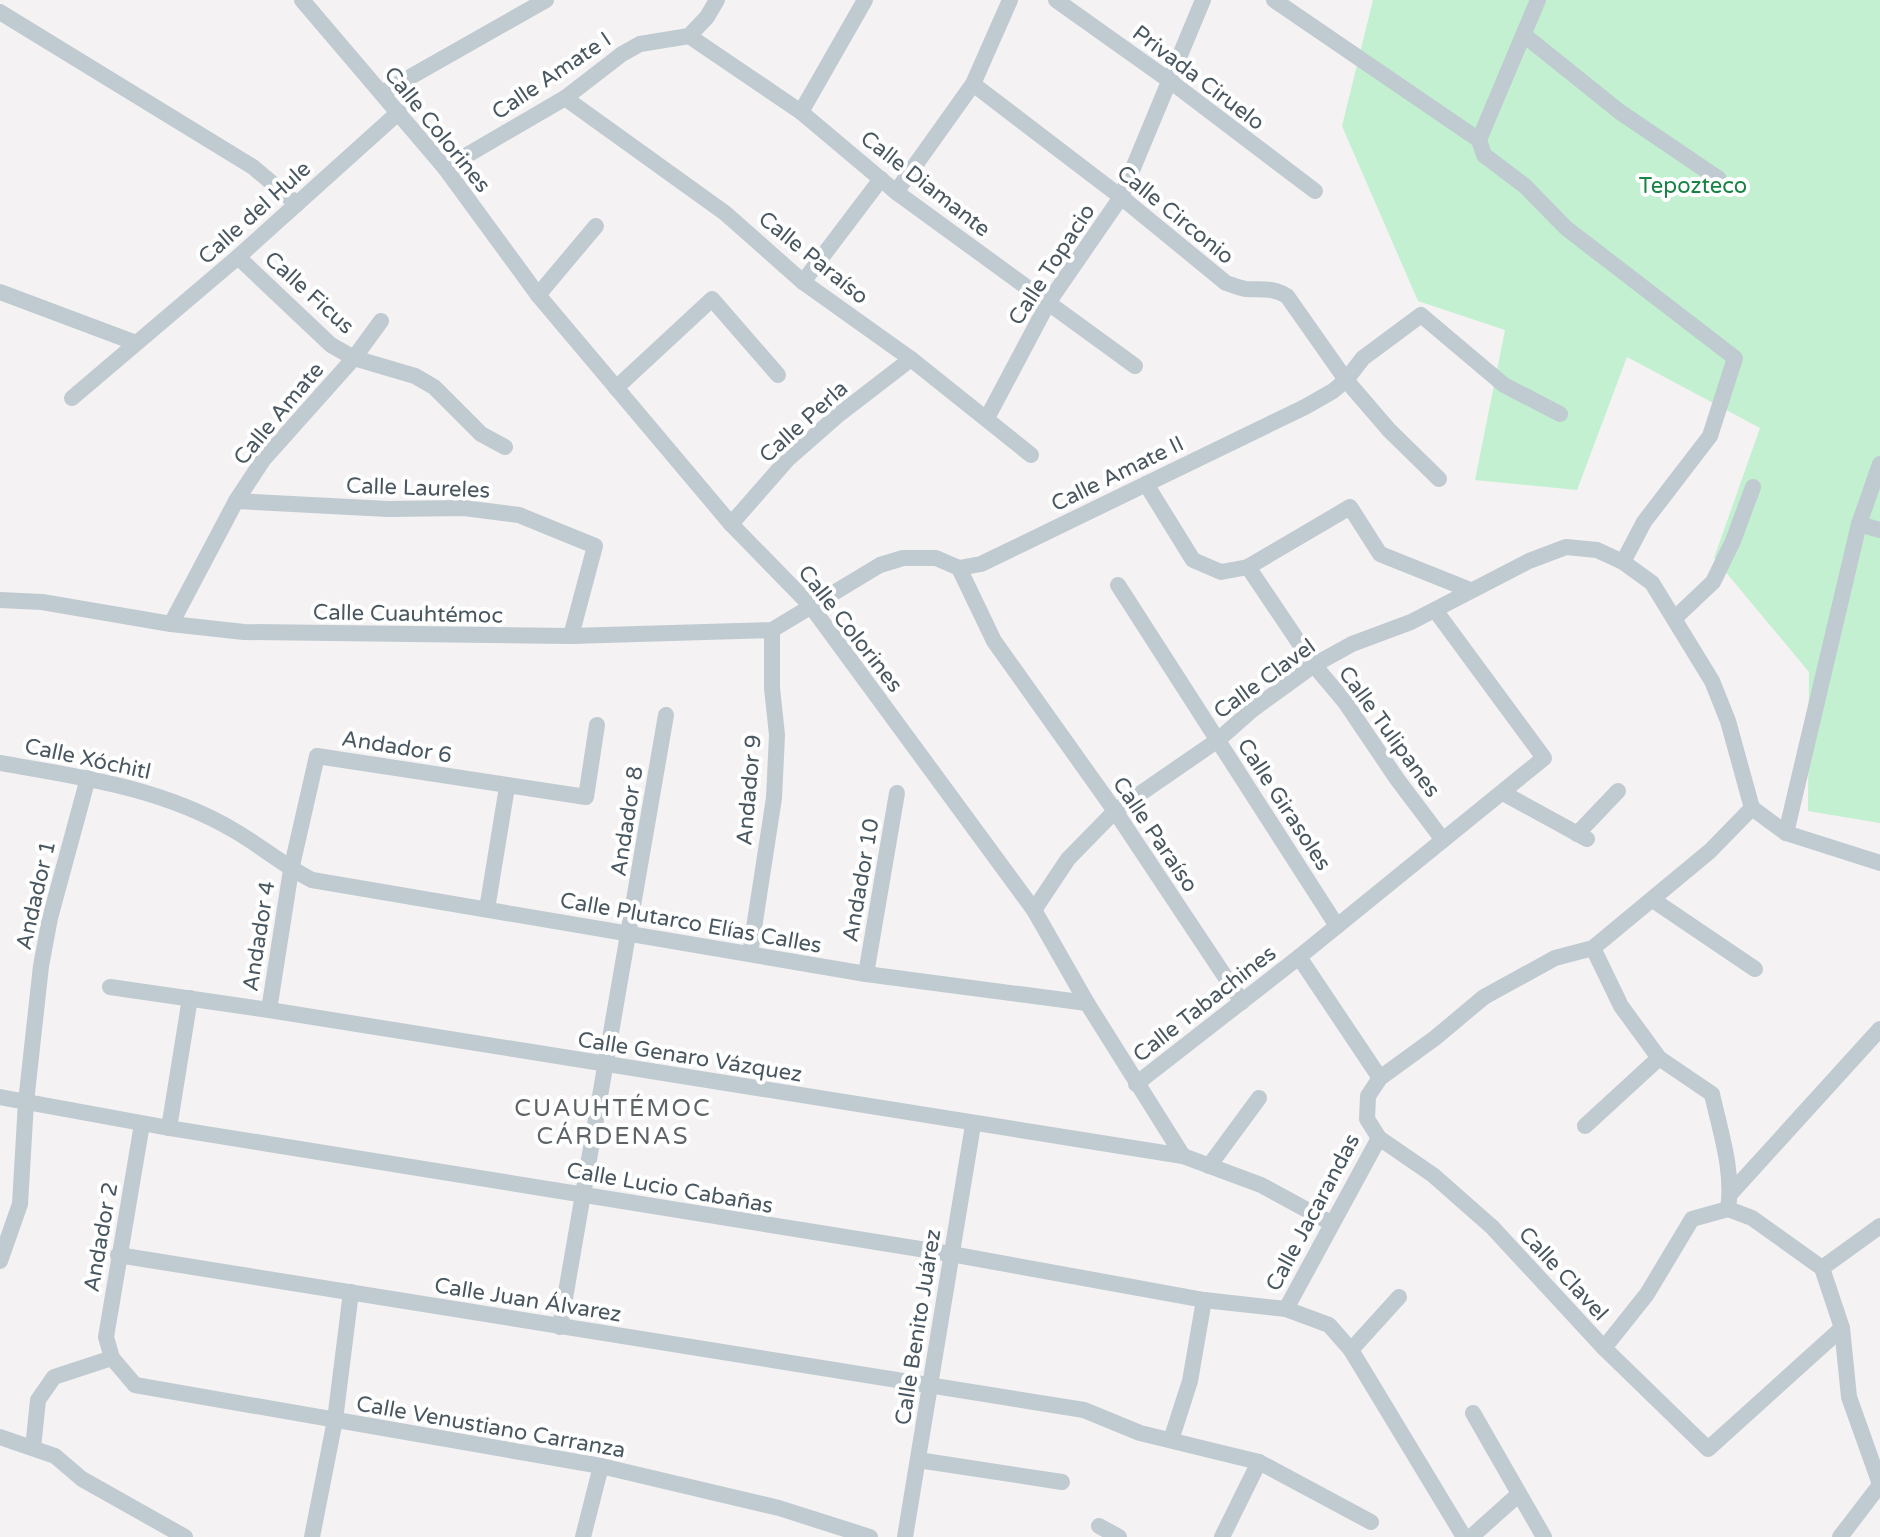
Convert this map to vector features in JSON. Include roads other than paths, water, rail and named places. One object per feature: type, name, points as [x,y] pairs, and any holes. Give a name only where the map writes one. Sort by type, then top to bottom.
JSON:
[{"type":"street","points":[[4,0],[0,9],[253,167],[297,204]]},
{"type":"street","name":"Calle Colorines","points":[[302,0],[445,168],[538,295],[616,388],[731,524],[810,605],[1034,910],[1136,1084],[1183,1156]]},
{"type":"street","points":[[382,93],[546,0]]},
{"type":"street","points":[[689,36],[707,17],[717,0]]},
{"type":"street","points":[[801,112],[865,0]]},
{"type":"street","points":[[896,192],[973,84],[1010,0]]},
{"type":"street","name":"Privada Ciruelo","points":[[1056,0],[1170,81],[1315,191]]},
{"type":"street","name":"Calle Topacio","points":[[987,418],[1048,303],[1121,197],[1203,0]]},
{"type":"street","points":[[1274,0],[1479,140],[1484,155],[1525,186],[1566,228],[1735,358],[1710,436],[1644,522],[1623,562],[1652,583],[1712,681],[1728,721],[1752,808],[1786,833],[1880,863]]},
{"type":"street","points":[[1479,140],[1538,0]]},
{"type":"street","points":[[1524,35],[1620,112],[1719,179]]},
{"type":"street","name":"Calle Amate I","points":[[445,168],[565,98],[622,54],[640,44],[689,36]]},
{"type":"street","name":"Calle Diamante","points":[[689,36],[801,112],[896,192],[1135,366]]},
{"type":"street","name":"Calle Circonio","points":[[973,84],[1121,197],[1226,283],[1245,289],[1261,287],[1276,290],[1287,296],[1346,380],[1389,430],[1439,479]]},
{"type":"street","name":"Calle Paraíso","points":[[565,98],[725,213],[803,282],[911,359],[1031,455]]},
{"type":"street","name":"Calle del Hule","points":[[72,398],[238,257],[399,112]]},
{"type":"street","points":[[803,282],[881,179]]},
{"type":"street","points":[[538,295],[596,226]]},
{"type":"street","name":"Calle Ficus","points":[[238,257],[331,345],[354,358],[415,376],[434,387],[481,434],[505,447]]},
{"type":"street","points":[[0,292],[136,343]]},
{"type":"street","points":[[616,388],[712,299],[778,375]]},
{"type":"street","name":"Calle Amate II","points":[[959,568],[981,564],[1305,407],[1346,380],[1363,358],[1421,315],[1504,385],[1560,414]]},
{"type":"street","name":"Calle Amate","points":[[171,624],[236,501],[263,460],[354,358],[381,321]]},
{"type":"street","name":"Calle Perla","points":[[731,524],[788,459],[837,416],[911,359]]},
{"type":"street","points":[[1786,833],[1859,524],[1880,464]]},
{"type":"street","points":[[1146,484],[1193,560],[1221,572],[1248,567],[1350,507],[1380,554],[1470,590]]},
{"type":"street","points":[[1675,618],[1713,582],[1733,541],[1753,487]]},
{"type":"street","name":"Calle Laureles","points":[[236,501],[388,509],[464,508],[519,515],[595,546],[571,636]]},
{"type":"street","points":[[1859,524],[1880,530]]},
{"type":"street","name":"Calle Clavel","points":[[1034,910],[1068,859],[1115,811],[1218,740],[1252,710],[1314,665],[1352,644],[1411,622],[1529,561],[1566,547],[1597,550],[1623,562]]},
{"type":"street","points":[[772,630],[880,565],[903,558],[936,558],[959,568]]},
{"type":"street","name":"Calle Tulipanes","points":[[1248,567],[1314,665],[1345,702],[1443,840]]},
{"type":"street","name":"Calle Paraíso","points":[[959,568],[994,641],[1115,811],[1242,1002]]},
{"type":"street","name":"Calle Girasoles","points":[[1118,585],[1337,926]]},
{"type":"street","name":"Calle Cuauhtémoc","points":[[0,600],[42,602],[171,624],[244,632],[571,636],[772,630]]},
{"type":"street","name":"Calle Tabachines","points":[[1136,1084],[1299,957],[1544,758],[1435,610]]},
{"type":"street","name":"Andador 9","points":[[750,954],[774,798],[777,735],[772,688],[772,630]]},
{"type":"street","name":"Andador 8","points":[[560,1327],[666,715]]},
{"type":"street","name":"Andador 6","points":[[291,870],[317,756],[586,797],[597,725]]},
{"type":"street","name":"Calle Xóchitl","points":[[0,763],[153,793],[234,830],[291,870]]},
{"type":"street","name":"Andador 1","points":[[0,1261],[20,1204],[26,1102],[41,966],[50,918],[88,778]]},
{"type":"street","points":[[487,909],[507,787]]},
{"type":"street","points":[[1503,793],[1582,837],[1618,791]]},
{"type":"street","name":"Andador 10","points":[[866,974],[897,793]]},
{"type":"street","points":[[1299,957],[1380,1078],[1484,997],[1555,958],[1593,948],[1710,851],[1752,808]]},
{"type":"street","name":"Calle Plutarco Elías Calles","points":[[291,870],[312,880],[339,886],[630,935],[866,974],[1087,1003]]},
{"type":"street","name":"Andador 4","points":[[269,1010],[291,870]]},
{"type":"street","points":[[1653,900],[1755,969]]},
{"type":"street","points":[[1593,948],[1621,1006],[1659,1058],[1712,1094],[1726,1156],[1729,1201],[1822,1268],[1842,1328],[1849,1397],[1880,1485],[1840,1537]]},
{"type":"street","name":"Calle Genaro Vázquez","points":[[110,987],[1183,1156]]},
{"type":"street","points":[[169,1128],[190,998]]},
{"type":"street","points":[[1604,1348],[1647,1294],[1692,1219],[1729,1201],[1880,1029]]},
{"type":"street","points":[[1585,1126],[1659,1058]]},
{"type":"street","name":"Calle Jacarandas","points":[[1286,1309],[1379,1138],[1367,1119],[1368,1096],[1380,1078]]},
{"type":"street","name":"Calle Lucio Cabañas","points":[[0,1097],[142,1124],[951,1254],[1204,1300],[1286,1309],[1329,1325],[1351,1350],[1464,1537]]},
{"type":"street","points":[[1209,1166],[1259,1098]]},
{"type":"street","name":"Andador 2","points":[[112,1358],[106,1337],[142,1124]]},
{"type":"street","name":"Calle Benito Juárez","points":[[905,1537],[973,1125]]},
{"type":"street","name":"Calle Clavel","points":[[1379,1138],[1433,1175],[1492,1227],[1604,1348],[1708,1449],[1842,1328]]},
{"type":"street","points":[[1183,1156],[1261,1185],[1331,1223]]},
{"type":"street","points":[[1822,1268],[1880,1226]]},
{"type":"street","name":"Calle Juan Álvarez","points":[[118,1255],[1084,1410],[1140,1433],[1259,1462],[1371,1522]]},
{"type":"street","points":[[312,1537],[335,1420],[351,1292]]},
{"type":"street","points":[[1351,1350],[1399,1297]]},
{"type":"street","points":[[1171,1440],[1190,1381],[1204,1300]]},
{"type":"street","points":[[33,1448],[38,1400],[54,1377],[112,1358]]},
{"type":"street","name":"Calle Venustiano Carranza","points":[[112,1358],[135,1385],[601,1466],[779,1508],[870,1537]]},
{"type":"street","points":[[1473,1413],[1544,1537]]},
{"type":"street","points":[[0,1437],[55,1456],[82,1479],[183,1536]]},
{"type":"street","points":[[918,1460],[1062,1482]]},
{"type":"street","points":[[1222,1537],[1259,1462]]},
{"type":"street","points":[[583,1537],[601,1466]]},
{"type":"street","points":[[1471,1537],[1519,1494]]},
{"type":"street","points":[[1099,1526],[1119,1537]]},
{"type":"street","points":[[157,1537],[183,1536]]},
{"type":"district","name":"CUAUHTÉMOC CÁRDENAS","points":[[613,1122]]},
{"type":"park label","name":"Tepozteco","points":[[1693,185]]}]
